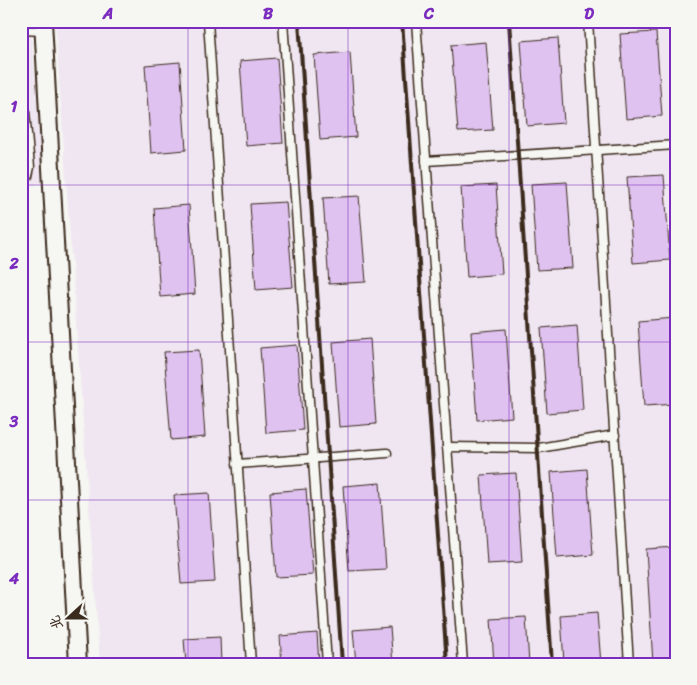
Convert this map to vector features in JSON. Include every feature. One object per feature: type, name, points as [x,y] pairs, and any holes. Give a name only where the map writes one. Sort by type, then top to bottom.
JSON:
[{"type":"street","points":[[43,26],[78,664]]},
{"type":"lane","points":[[208,21],[251,664]]},
{"type":"lane","points":[[282,21],[327,664]]},
{"type":"lane","points":[[416,21],[463,664]]},
{"type":"lane","points":[[588,21],[629,664]]},
{"type":"lane","points":[[21,30],[43,26]]},
{"type":"lane","points":[[21,67],[30,167],[28,176],[21,183]]},
{"type":"lane","points":[[426,161],[676,145]]},
{"type":"lane","points":[[447,447],[539,448],[615,435]]},
{"type":"lane","points":[[237,464],[387,453]]},
{"type":"shaded area","points":[[21,21],[30,21],[46,182],[21,189]]},
{"type":"shaded area","points":[[55,21],[676,21],[676,664],[100,664]]},
{"type":"building","points":[[656,32],[662,116],[626,119],[620,34]]},
{"type":"building","points":[[558,38],[564,123],[527,126],[521,41]]},
{"type":"building","points":[[486,42],[493,130],[458,132],[451,45]]},
{"type":"building","points":[[350,52],[356,137],[320,140],[314,55]]},
{"type":"building","points":[[277,58],[283,143],[246,146],[240,61]]},
{"type":"building","points":[[180,62],[186,150],[151,153],[145,65]]},
{"type":"building","points":[[664,175],[670,260],[633,263],[627,177]]},
{"type":"building","points":[[567,182],[573,268],[537,270],[531,184]]},
{"type":"building","points":[[496,185],[502,274],[467,277],[461,187]]},
{"type":"building","points":[[359,196],[366,282],[329,284],[323,198]]},
{"type":"building","points":[[286,202],[293,287],[256,290],[250,204]]},
{"type":"building","points":[[189,205],[195,294],[160,297],[154,208]]},
{"type":"building","points":[[674,318],[676,404],[644,406],[638,321]]},
{"type":"building","points":[[577,325],[583,410],[547,413],[541,328]]},
{"type":"building","points":[[506,329],[512,417],[477,420],[471,332]]},
{"type":"building","points":[[370,339],[376,424],[339,427],[333,342]]},
{"type":"building","points":[[297,345],[303,430],[266,433],[260,348]]},
{"type":"building","points":[[199,350],[205,437],[171,440],[164,352]]},
{"type":"building","points":[[587,469],[593,555],[557,558],[551,472]]},
{"type":"building","points":[[516,473],[522,562],[487,564],[481,475]]},
{"type":"building","points":[[380,483],[386,569],[349,571],[343,486]]},
{"type":"building","points":[[306,489],[313,575],[276,577],[270,492]]},
{"type":"building","points":[[209,493],[215,582],[181,584],[174,495]]},
{"type":"building","points":[[676,547],[676,664],[653,664],[646,549]]},
{"type":"building","points":[[597,613],[601,664],[564,664],[561,616]]},
{"type":"building","points":[[526,617],[529,664],[494,664],[491,619]]},
{"type":"building","points":[[390,627],[393,664],[356,664],[353,630]]},
{"type":"building","points":[[317,633],[319,664],[282,664],[280,636]]},
{"type":"building","points":[[220,637],[221,664],[186,664],[184,639]]},
{"type":"railway","points":[[299,21],[342,664]]},
{"type":"railway","points":[[402,21],[447,664]]},
{"type":"railway","points":[[509,21],[552,664]]}]
